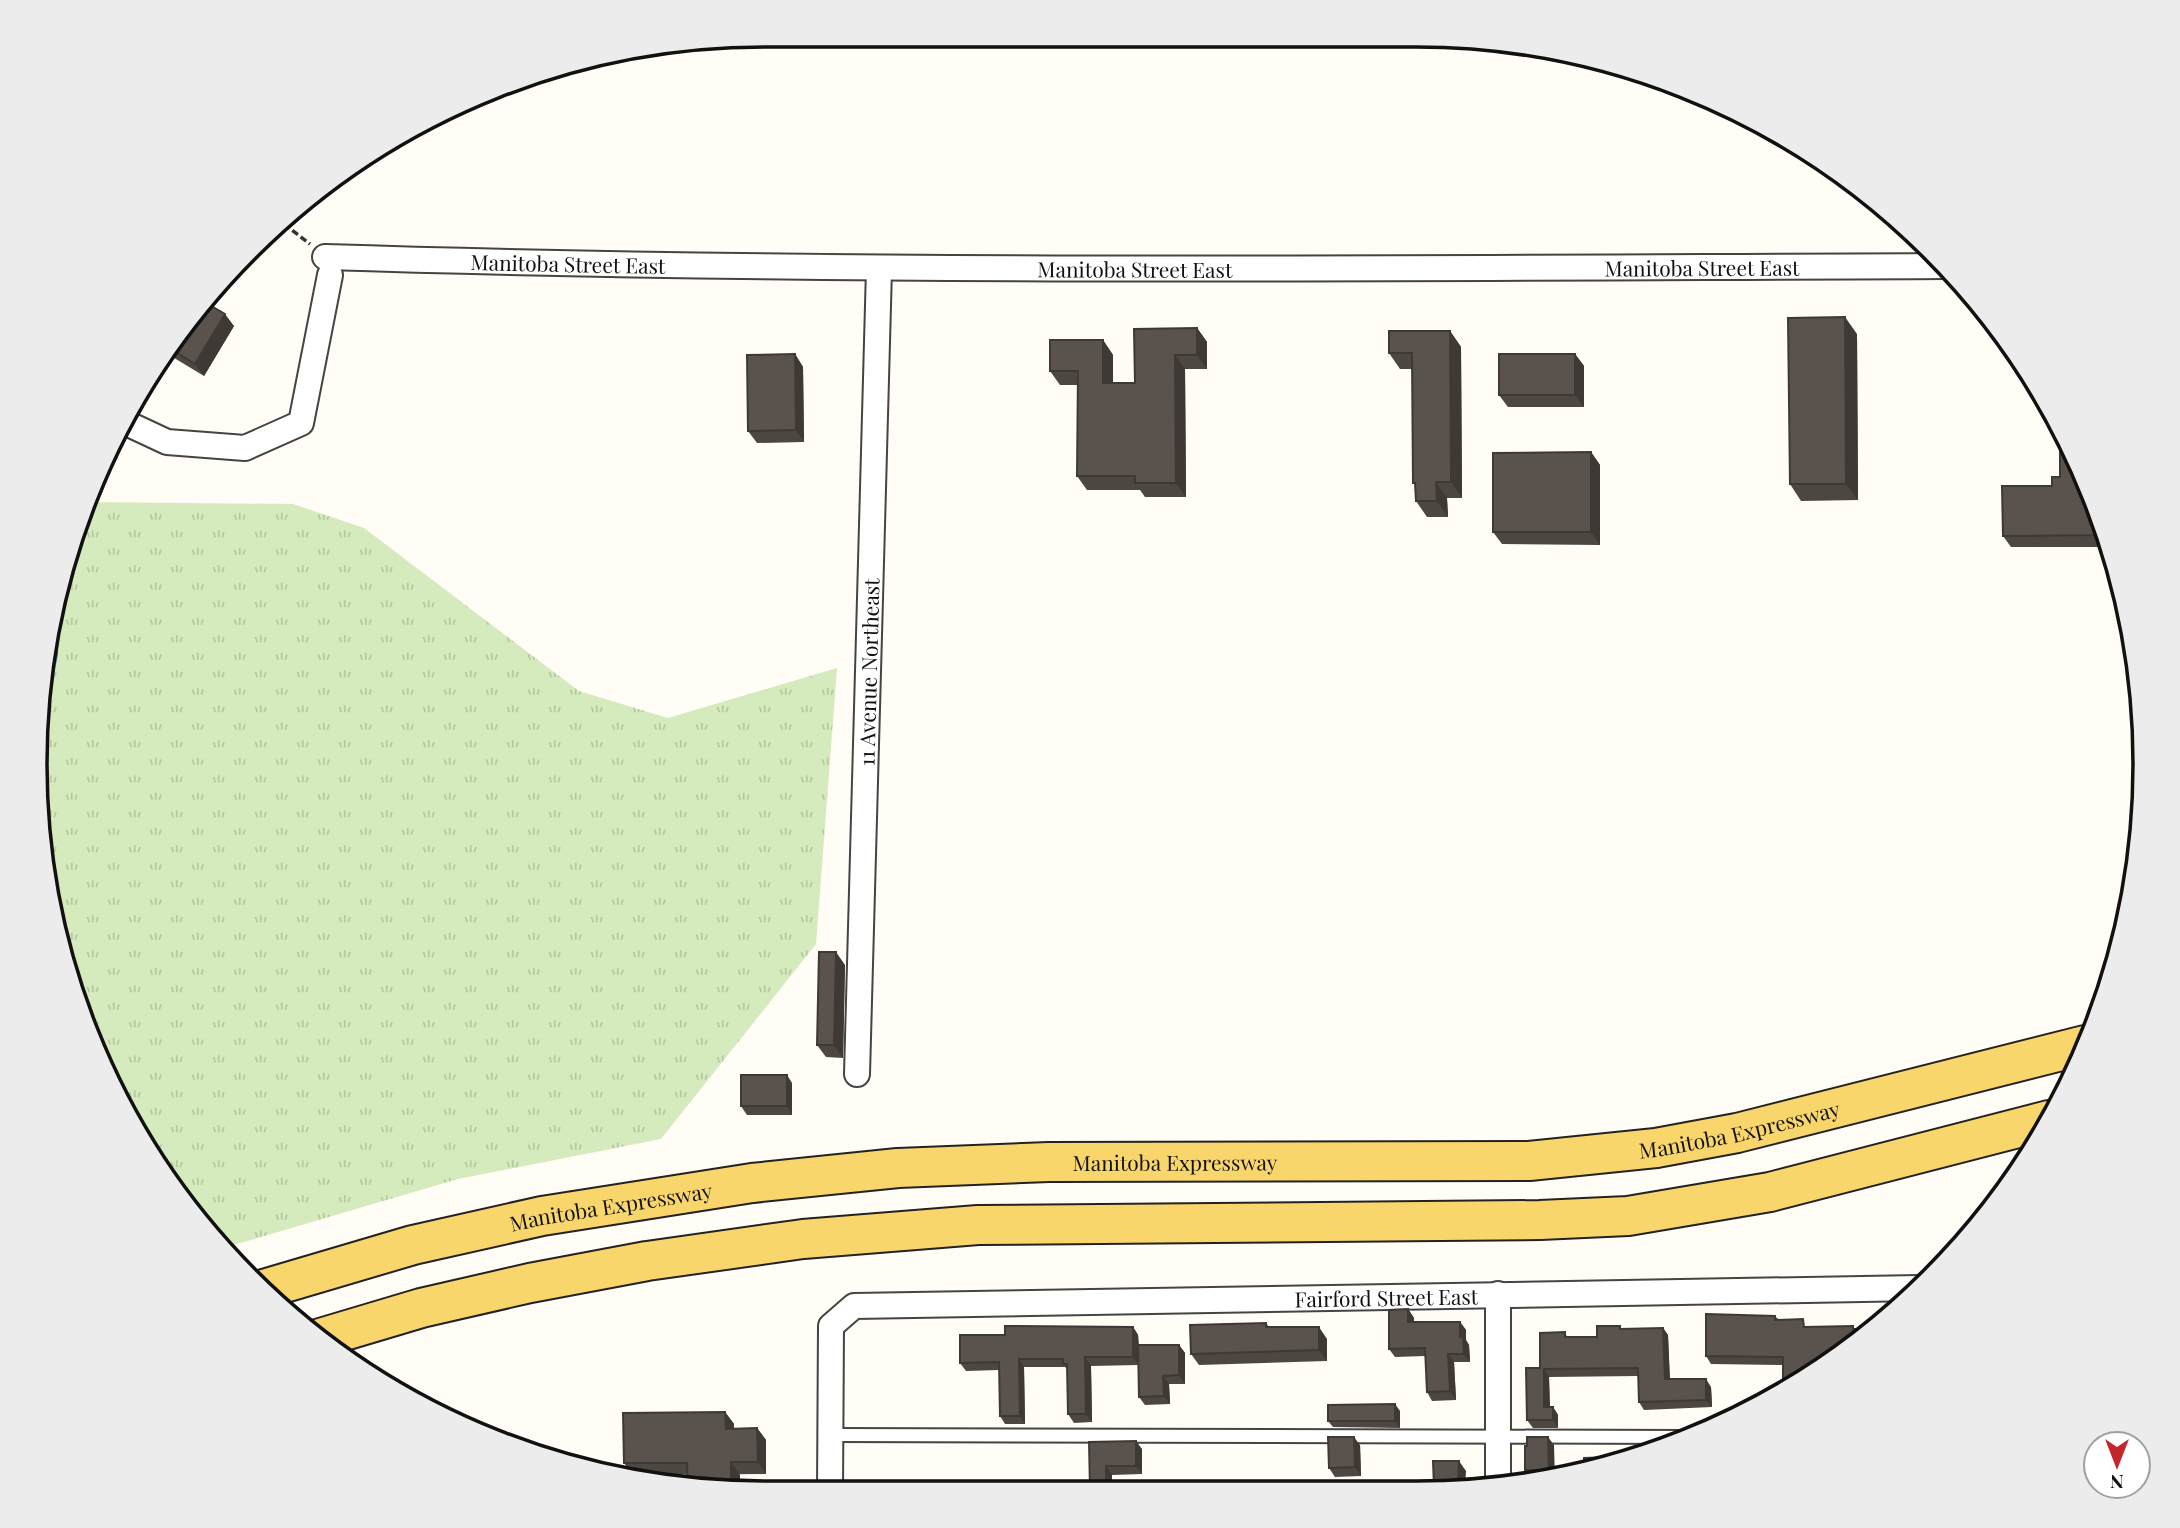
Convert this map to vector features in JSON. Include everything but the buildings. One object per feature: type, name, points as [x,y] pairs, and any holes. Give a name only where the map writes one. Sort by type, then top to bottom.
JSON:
[{"type":"main road","name":"Manitoba Expressway","points":[[273,1286],[413,1245],[542,1216],[752,1183],[885,1170],[1049,1162],[1529,1161],[1600,1156],[1737,1133],[2074,1048]]},
{"type":"main road","points":[[331,1335],[421,1308],[530,1283],[647,1261],[803,1239],[978,1224],[1540,1220],[1628,1216],[1770,1192],[2036,1123]]},
{"type":"street","name":"Manitoba Street East","points":[[327,266],[528,263],[879,269],[1932,266]]},
{"type":"street","points":[[132,426],[167,442],[245,448],[301,423],[327,266]]},
{"type":"street","name":"11 Avenue Northeast","points":[[857,1074],[879,269]]},
{"type":"street","name":"Fairford Street East","points":[[831,1435],[831,1326],[854,1306],[1905,1288]]},
{"type":"street","points":[[1498,1294],[1498,1476]]},
{"type":"street","points":[[830,1481],[831,1435]]},
{"type":"lane","points":[[831,1435],[1661,1437]]},
{"type":"path","points":[[288,228],[327,266]]},
{"type":"green space","points":[[97,502],[293,504],[364,528],[579,691],[668,718],[837,668],[816,944],[661,1139],[458,1179],[233,1245],[168,1162],[121,1081],[85,994],[61,904],[53,858],[47,764],[53,670],[61,624],[85,534]]}]
